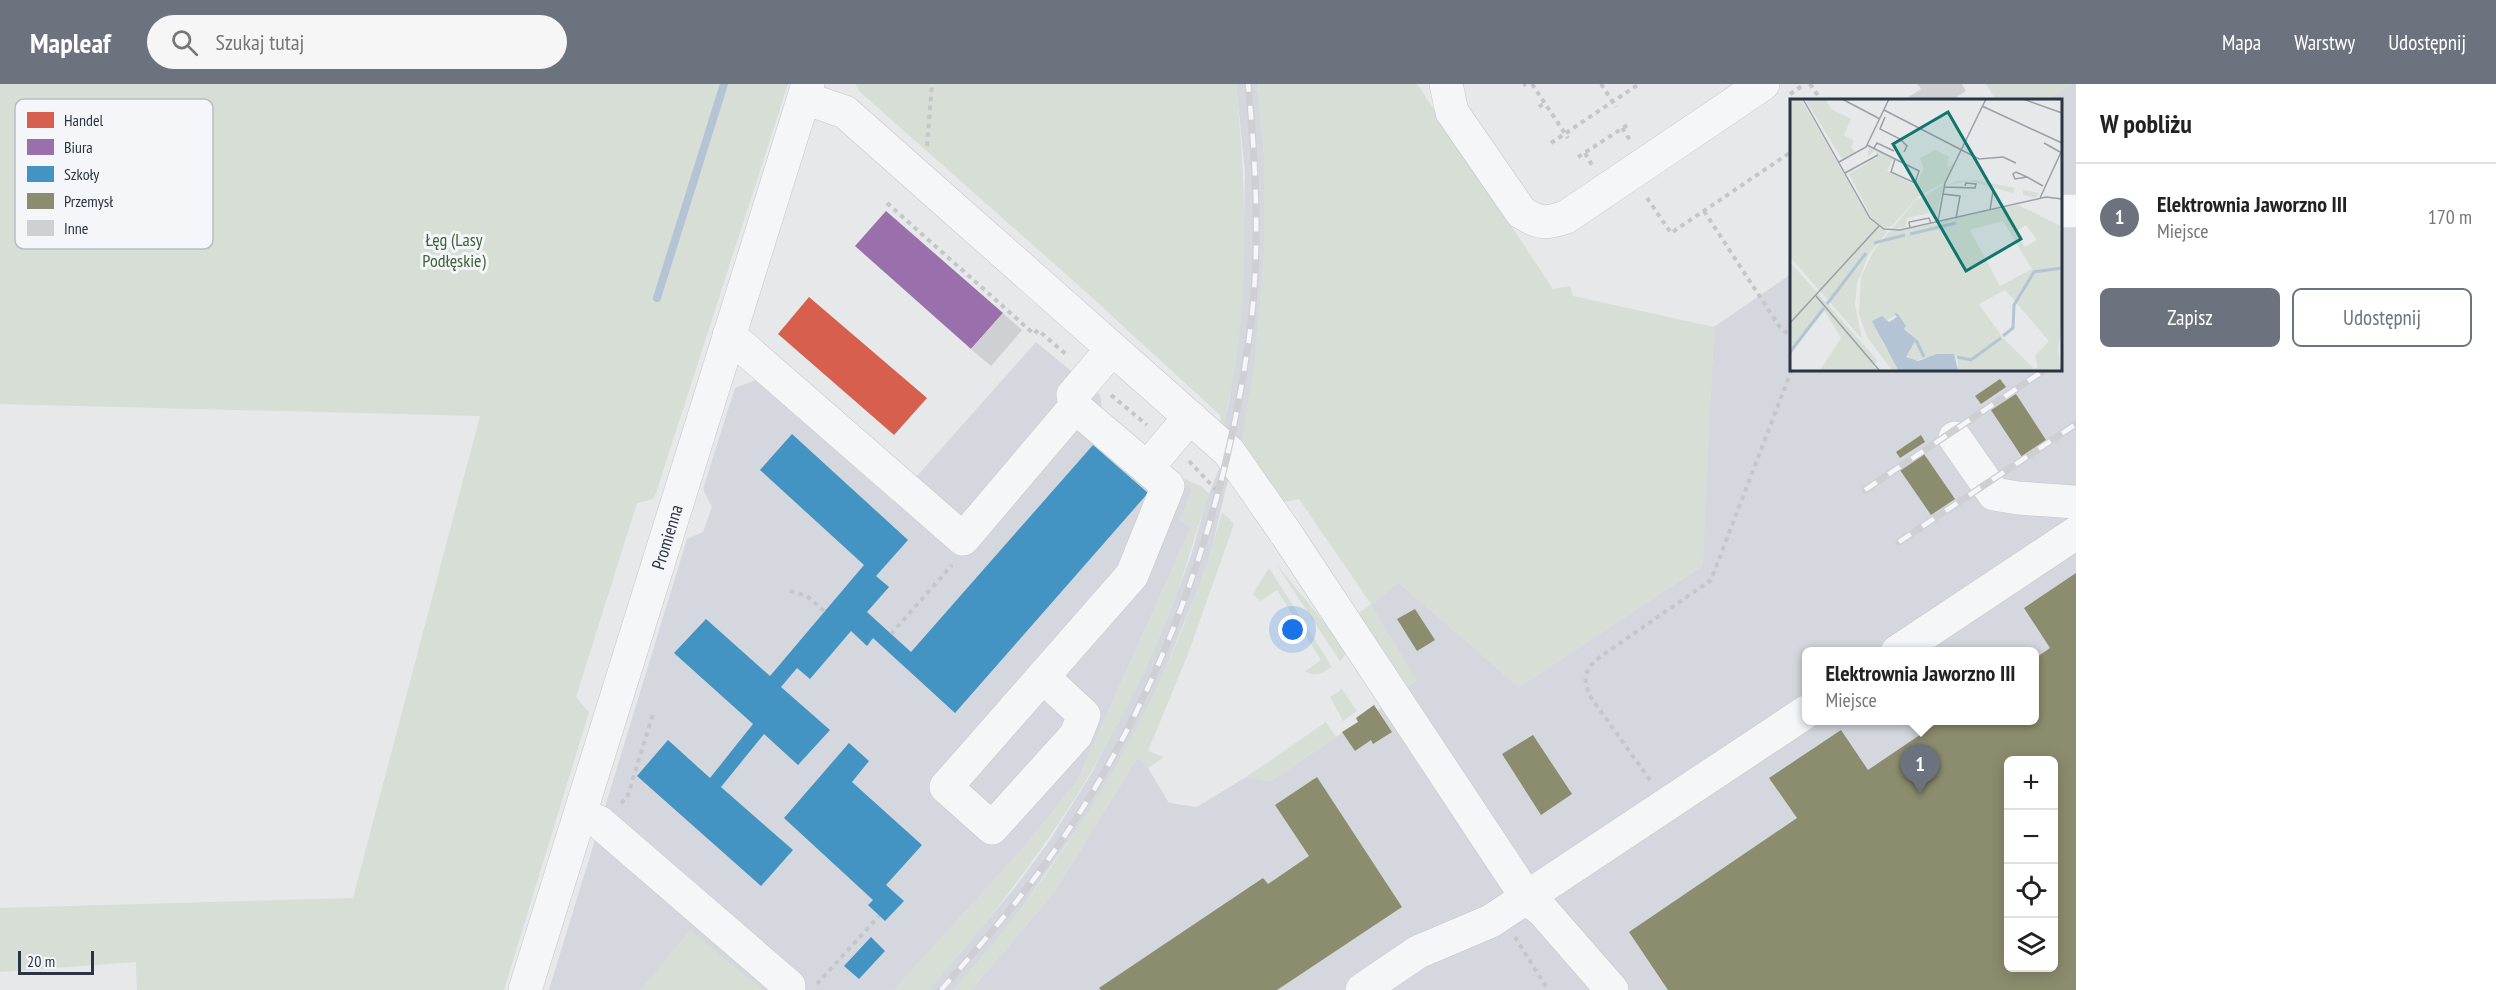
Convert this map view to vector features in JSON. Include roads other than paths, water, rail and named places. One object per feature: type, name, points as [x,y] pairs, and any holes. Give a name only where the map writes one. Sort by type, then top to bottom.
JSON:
[{"type":"street","points":[[1446,84],[1452,112],[1521,212],[1536,222],[1550,222],[1566,217],[1763,84]]},
{"type":"street","points":[[806,91],[844,112],[1229,452],[1287,535],[1527,898],[1543,911],[1612,990]]},
{"type":"street","name":"Promienna","points":[[525,990],[806,91]]},
{"type":"street","points":[[729,335],[963,539],[1075,407]]},
{"type":"street","points":[[1042,677],[1132,575],[1168,486],[1075,407],[1073,395],[1112,349]]},
{"type":"street","points":[[1147,468],[1190,417]]},
{"type":"street","points":[[1955,438],[1994,494],[2018,498],[2076,501]]},
{"type":"street","points":[[1903,647],[2076,533]]},
{"type":"street","points":[[1362,990],[1418,952],[1491,921],[1802,715]]},
{"type":"street","points":[[580,815],[599,822],[800,988]]},
{"type":"waterway","points":[[657,298],[724,84]]},
{"type":"railway","points":[[941,990],[1045,864],[1079,813],[1111,760],[1139,706],[1187,593],[1223,475],[1239,400],[1251,323],[1256,214],[1248,84]]},
{"type":"railway","points":[[1865,490],[2045,370]]},
{"type":"railway","points":[[1899,542],[2076,424]]},
{"type":"place","name":"Elektrownia Jaworzno III","points":[[1920,794]]},
{"type":"park label","name":"Łęg (Lasy Podłęskie)","points":[[454,249]]}]
